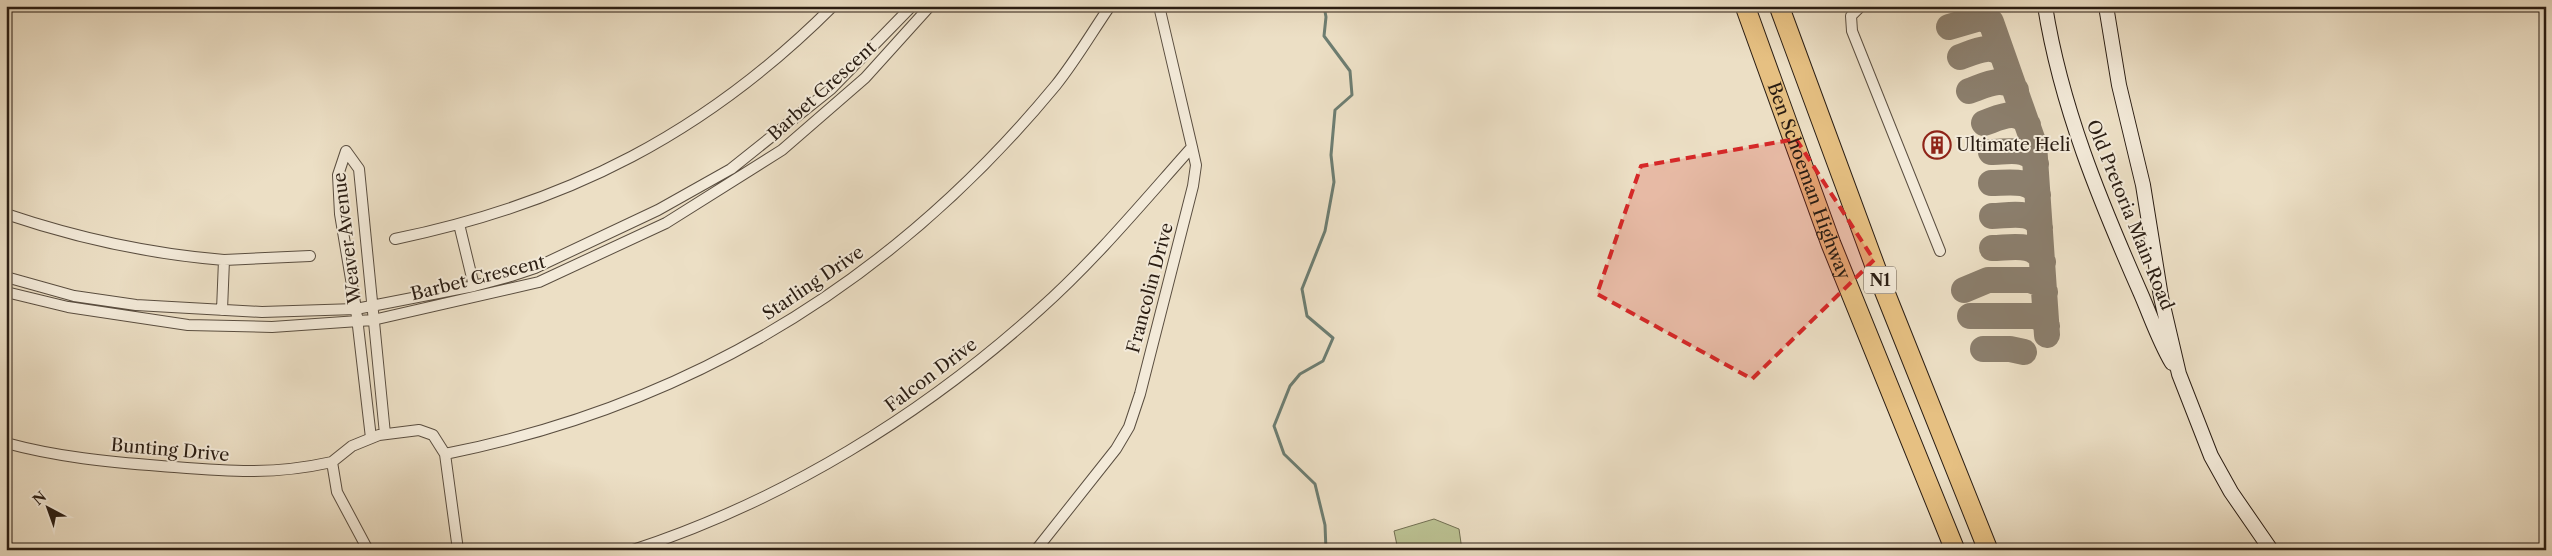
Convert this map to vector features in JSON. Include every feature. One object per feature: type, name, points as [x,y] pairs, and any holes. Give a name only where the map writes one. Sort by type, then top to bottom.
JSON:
[{"type":"highway","name":"Ben Schoeman Highway","points":[[1745,6],[1831,244],[1955,550]]},
{"type":"highway","name":"Ben Schoeman Highway","points":[[1779,6],[1882,285],[1988,550]]},
{"type":"main road","name":"Old Pretoria Main Road","points":[[2045,6],[2072,122],[2087,166],[2166,353],[2179,374]]},
{"type":"main road","name":"Old Pretoria Main Road","points":[[2106,6],[2119,85],[2142,185],[2161,297],[2179,374],[2211,456],[2231,492],[2271,550]]},
{"type":"street","points":[[394,240],[459,224],[548,196],[601,173],[655,145],[697,118],[770,65],[833,6]]},
{"type":"street","name":"Barbet Crescent","points":[[6,277],[74,296],[163,307],[262,312],[356,309],[474,286],[535,268],[658,210],[731,168],[831,89],[912,6]]},
{"type":"street","name":"Barbet Crescent","points":[[10,293],[68,307],[188,325],[272,327],[374,320],[539,282],[666,223],[782,150],[865,78],[930,6]]},
{"type":"street","name":"Starling Drive","points":[[445,454],[499,443],[611,408],[671,384],[735,352],[822,300],[907,236],[958,191],[1004,144],[1057,84],[1110,6]]},
{"type":"street","name":"Francolin Drive","points":[[1036,550],[1116,449],[1132,420],[1193,186],[1196,165],[1159,6]]},
{"type":"street","points":[[1861,6],[1851,16],[1852,31],[1940,251]]},
{"type":"street","points":[[855,66],[865,78]]},
{"type":"street","points":[[775,135],[782,150]]},
{"type":"street","name":"Falcon Drive","points":[[633,550],[710,522],[748,504],[811,472],[887,428],[996,346],[1040,309],[1082,268],[1192,147]]},
{"type":"street","name":"Weaver Avenue","points":[[371,438],[356,309],[340,214],[338,175],[346,151],[359,169],[385,434]]},
{"type":"street","points":[[658,210],[666,223]]},
{"type":"street","points":[[6,214],[50,229],[136,249],[224,260],[310,256]]},
{"type":"street","points":[[459,224],[474,286]]},
{"type":"street","points":[[222,310],[224,260]]},
{"type":"street","points":[[535,268],[539,282]]},
{"type":"street","points":[[10,293],[18,281]]},
{"type":"street","points":[[163,307],[163,321]]},
{"type":"street","points":[[368,550],[337,492],[332,462],[352,446],[371,438],[385,434],[419,430],[433,435],[445,454],[458,550]]},
{"type":"street","name":"Bunting Drive","points":[[6,443],[88,460],[214,472],[269,472],[302,469],[332,462]]},
{"type":"highlighted area","points":[[1796,139],[1874,260],[1752,379],[1597,294],[1641,166]]},
{"type":"green space","points":[[1434,519],[1459,529],[1462,550],[1398,550],[1394,531]]},
{"type":"waterway","points":[[1324,6],[1326,17],[1324,36],[1350,71],[1352,95],[1335,110],[1331,155],[1334,182],[1325,231],[1302,289],[1307,316],[1333,338],[1323,361],[1300,374],[1290,386],[1274,426],[1284,454],[1315,484],[1325,525],[1326,550]]},
{"type":"taxiway","points":[[1949,27],[1980,18],[1991,22],[2034,144],[2047,335]]},
{"type":"taxiway","points":[[1960,57],[1983,49],[1994,50],[2003,56]]},
{"type":"taxiway","points":[[1969,91],[2000,82],[2011,85],[2016,90]]},
{"type":"taxiway","points":[[1984,123],[2008,115],[2014,115],[2019,116],[2028,125]]},
{"type":"taxiway","points":[[1991,152],[2023,152],[2033,158],[2036,164]]},
{"type":"taxiway","points":[[1991,183],[2011,182],[2024,184],[2030,186],[2038,195]]},
{"type":"taxiway","points":[[1992,216],[2026,216],[2037,222],[2040,228]]},
{"type":"taxiway","points":[[1992,248],[2029,248],[2040,255],[2043,262]]},
{"type":"taxiway","points":[[1964,290],[1988,280],[2030,280],[2040,284],[2045,292]]},
{"type":"taxiway","points":[[1970,316],[2034,316],[2041,318],[2047,326]]},
{"type":"taxiway","points":[[1983,349],[2010,349],[2024,352]]},
{"type":"place","name":"Ultimate Heli","points":[[1937,145]]}]
